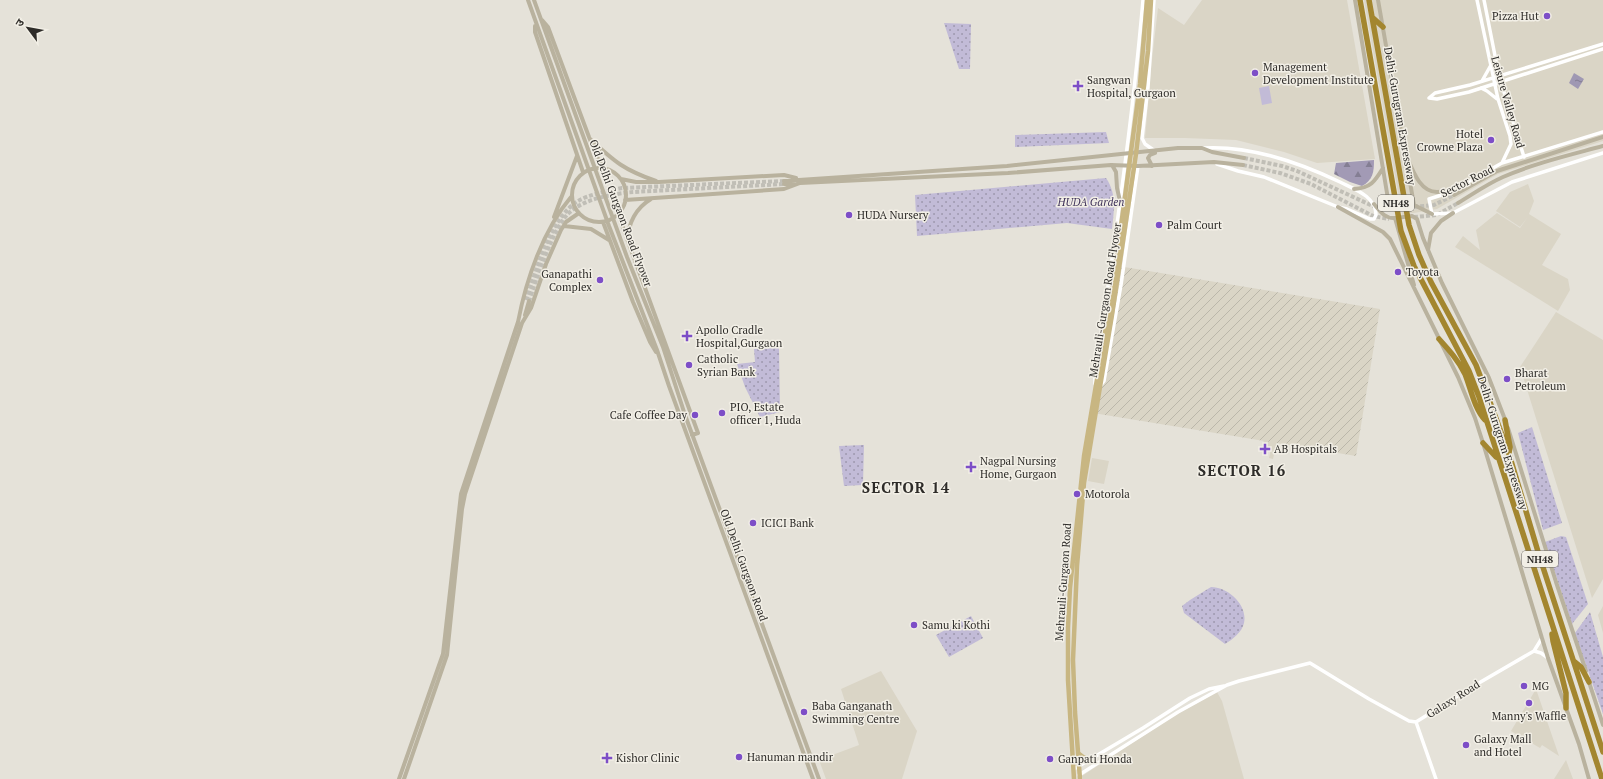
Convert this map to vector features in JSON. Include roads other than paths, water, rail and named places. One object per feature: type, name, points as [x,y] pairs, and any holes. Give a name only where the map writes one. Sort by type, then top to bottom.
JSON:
[{"type":"highway","name":"Delhi-Gurugram Expressway","points":[[1360,0],[1401,231],[1414,266],[1468,370],[1479,397],[1574,696],[1602,779]]},
{"type":"highway","name":"Delhi-Gurugram Expressway","points":[[1370,0],[1409,225],[1419,255],[1431,282],[1476,366],[1508,454],[1603,752]]},
{"type":"highway","points":[[1373,20],[1382,27]]},
{"type":"highway","points":[[1439,338],[1458,361],[1478,412],[1486,422]]},
{"type":"highway","points":[[1505,420],[1510,447],[1508,454]]},
{"type":"highway","points":[[1483,443],[1498,459]]},
{"type":"highway","points":[[1553,629],[1552,642],[1566,693],[1566,708]]},
{"type":"highway","points":[[1574,662],[1581,667],[1590,682]]},
{"type":"main road","points":[[528,0],[535,24],[535,32],[583,172]]},
{"type":"main road","points":[[534,0],[540,16],[548,27],[589,137],[597,157],[604,168]]},
{"type":"main road","name":"Mehrauli-Gurgaon Road Flyover","points":[[1147,0],[1148,10]]},
{"type":"main road","name":"Mehrauli-Gurgaon Road Flyover","points":[[1098,387],[1139,92],[1148,10],[1151,0]]},
{"type":"main road","points":[[1355,0],[1389,201],[1391,203],[1414,205],[1432,214]]},
{"type":"main road","points":[[1378,0],[1402,147],[1414,205]]},
{"type":"main road","points":[[1371,7],[1378,0]]},
{"type":"main road","name":"Old Delhi Gurgaon Road Flyover","points":[[540,16],[627,257],[663,347],[685,415]]},
{"type":"main road","name":"Old Delhi Gurgaon Road Flyover","points":[[535,24],[659,358]]},
{"type":"main road","points":[[589,137],[612,160],[624,168],[659,182]]},
{"type":"main road","points":[[1454,195],[1497,171],[1603,137]]},
{"type":"main road","points":[[1458,203],[1481,188],[1528,167],[1603,146]]},
{"type":"main road","points":[[1402,147],[1416,178],[1422,185],[1429,190],[1436,192],[1455,188]]},
{"type":"main road","points":[[1152,166],[1148,158],[1150,154],[1178,148]]},
{"type":"main road","points":[[784,182],[1007,166],[1178,148],[1202,148],[1212,152],[1244,158]]},
{"type":"main road","points":[[404,779],[447,654],[465,494],[520,322],[522,303],[534,266],[551,227],[576,160],[577,153]]},
{"type":"main road","points":[[625,200],[784,188],[800,181],[1008,172],[1111,165],[1152,166],[1214,162],[1243,165]]},
{"type":"main road","points":[[1111,165],[1116,172],[1120,201]]},
{"type":"main road","points":[[590,168],[604,168],[616,173],[621,179],[626,190],[625,200],[622,209],[618,214],[603,222],[589,220],[579,213],[574,207],[572,187],[583,172],[590,168]]},
{"type":"main road","points":[[1354,189],[1363,188],[1373,183],[1383,168]]},
{"type":"main road","points":[[621,179],[636,182],[659,182],[784,175],[800,181]]},
{"type":"main road","points":[[551,227],[559,213],[572,197]]},
{"type":"main road","points":[[628,245],[629,229],[633,218],[643,204],[651,198]]},
{"type":"main road","points":[[1374,204],[1382,214],[1387,217],[1415,217],[1442,283],[1490,378],[1512,438],[1572,633],[1590,682],[1603,725]]},
{"type":"main road","points":[[1338,208],[1383,232],[1390,239],[1408,278],[1414,286]]},
{"type":"main road","points":[[1428,250],[1431,233],[1441,221],[1453,212]]},
{"type":"main road","points":[[520,322],[531,308],[546,264],[564,226],[570,219],[579,213]]},
{"type":"main road","points":[[618,214],[628,245],[698,433],[690,436]]},
{"type":"main road","points":[[1395,218],[1414,286],[1462,387],[1483,443],[1548,658],[1589,779]]},
{"type":"main road","points":[[603,222],[650,342],[659,358]]},
{"type":"main road","points":[[564,226],[591,229],[610,240]]},
{"type":"main road","points":[[399,779],[443,654],[461,494],[528,301]]},
{"type":"main road","name":"Old Delhi Gurgaon Road","points":[[659,358],[690,436],[819,779]]},
{"type":"main road","name":"Mehrauli-Gurgaon Road","points":[[1074,778],[1068,680],[1068,628],[1083,478],[1098,387]]},
{"type":"main road","name":"Old Delhi Gurgaon Road","points":[[685,415],[690,436],[813,779]]},
{"type":"main road","name":"Mehrauli-Gurgaon Road","points":[[1080,777],[1074,690],[1074,632],[1083,478]]},
{"type":"main road","points":[[1078,753],[1091,760]]},
{"type":"street","points":[[1098,387],[1095,373],[1115,247],[1137,70],[1143,0]]},
{"type":"street","points":[[1154,0],[1148,87],[1142,140],[1144,143],[1156,150]]},
{"type":"street","name":"Leisure Valley Road","points":[[1477,0],[1498,99],[1510,136],[1511,144],[1502,163]]},
{"type":"street","name":"Leisure Valley Road","points":[[1484,0],[1499,76],[1524,157]]},
{"type":"street","points":[[1603,44],[1482,82],[1434,93],[1428,98],[1437,98],[1480,88],[1603,49]]},
{"type":"street","points":[[1482,82],[1491,65]]},
{"type":"street","points":[[1480,88],[1498,99]]},
{"type":"street","points":[[1129,132],[1142,133]]},
{"type":"street","name":"Sector Road","points":[[1603,132],[1502,163],[1448,193],[1429,199],[1432,214],[1453,212],[1512,182],[1603,153]]},
{"type":"street","points":[[1202,148],[1217,147],[1268,155],[1307,167],[1354,189],[1369,198],[1374,204],[1376,215],[1374,219],[1370,219],[1347,209],[1338,208],[1264,177],[1238,171],[1214,162]]},
{"type":"street","points":[[1098,387],[1104,381],[1112,341],[1138,166]]},
{"type":"street","points":[[1122,185],[1135,187]]},
{"type":"street","name":"Galaxy Road","points":[[1227,686],[1239,680],[1310,663],[1369,699],[1409,720],[1416,722],[1534,651],[1542,638]]},
{"type":"street","points":[[1534,651],[1541,653],[1548,658]]},
{"type":"street","points":[[1074,769],[1080,767],[1190,698],[1209,689],[1227,686]]},
{"type":"street","points":[[1074,778],[1080,777],[1178,712],[1227,686]]},
{"type":"street","points":[[1416,722],[1436,779]]},
{"type":"water","points":[[1574,73],[1584,79],[1578,89],[1569,83]]},
{"type":"tunnel","points":[[1244,158],[1282,166],[1297,171],[1375,207],[1390,209],[1434,205],[1454,195]]},
{"type":"tunnel","points":[[1243,165],[1280,173],[1311,184],[1373,216],[1389,219]]},
{"type":"tunnel","points":[[526,300],[539,260],[559,220],[568,209],[578,201],[588,196],[622,188],[784,181]]},
{"type":"tunnel","points":[[529,301],[546,254],[558,228],[570,212],[584,203],[608,196],[633,192],[784,184]]},
{"type":"tunnel","points":[[1414,217],[1437,215],[1458,203]]},
{"type":"place","name":"Pizza Hut","points":[[1547,16]]},
{"type":"place","name":"Management Development Institute","points":[[1255,73]]},
{"type":"place","name":"Sangwan Hospital, Gurgaon","points":[[1078,86]]},
{"type":"place","name":"Hotel Crowne Plaza","points":[[1491,140]]},
{"type":"place","name":"HUDA Nursery","points":[[849,215]]},
{"type":"place","name":"Palm Court","points":[[1159,225]]},
{"type":"place","name":"Toyota","points":[[1398,272]]},
{"type":"place","name":"Ganapathi Complex","points":[[600,280]]},
{"type":"place","name":"Apollo Cradle Hospital,Gurgaon","points":[[687,336]]},
{"type":"place","name":"Catholic Syrian Bank","points":[[689,365]]},
{"type":"place","name":"Bharat Petroleum","points":[[1507,379]]},
{"type":"place","name":"PIO, Estate officer 1, Huda","points":[[722,413]]},
{"type":"place","name":"Cafe Coffee Day","points":[[695,415]]},
{"type":"place","name":"AB Hospitals","points":[[1265,449]]},
{"type":"place","name":"Nagpal Nursing Home, Gurgaon","points":[[971,467]]},
{"type":"place","name":"Motorola","points":[[1077,494]]},
{"type":"place","name":"ICICI Bank","points":[[753,523]]},
{"type":"place","name":"Samu ki Kothi","points":[[914,625]]},
{"type":"place","name":"MG","points":[[1524,686]]},
{"type":"place","name":"Manny's Waffle","points":[[1529,703]]},
{"type":"place","name":"Baba Ganganath Swimming Centre","points":[[804,712]]},
{"type":"place","name":"Galaxy Mall and Hotel","points":[[1466,745]]},
{"type":"place","name":"Hanuman mandir","points":[[739,757]]},
{"type":"place","name":"Kishor Clinic","points":[[607,758]]},
{"type":"place","name":"Ganpati Honda","points":[[1050,759]]},
{"type":"district","name":"SECTOR 16","points":[[1242,470]]},
{"type":"district","name":"SECTOR 14","points":[[906,487]]},
{"type":"park label","name":"HUDA Garden","points":[[1091,202]]}]
